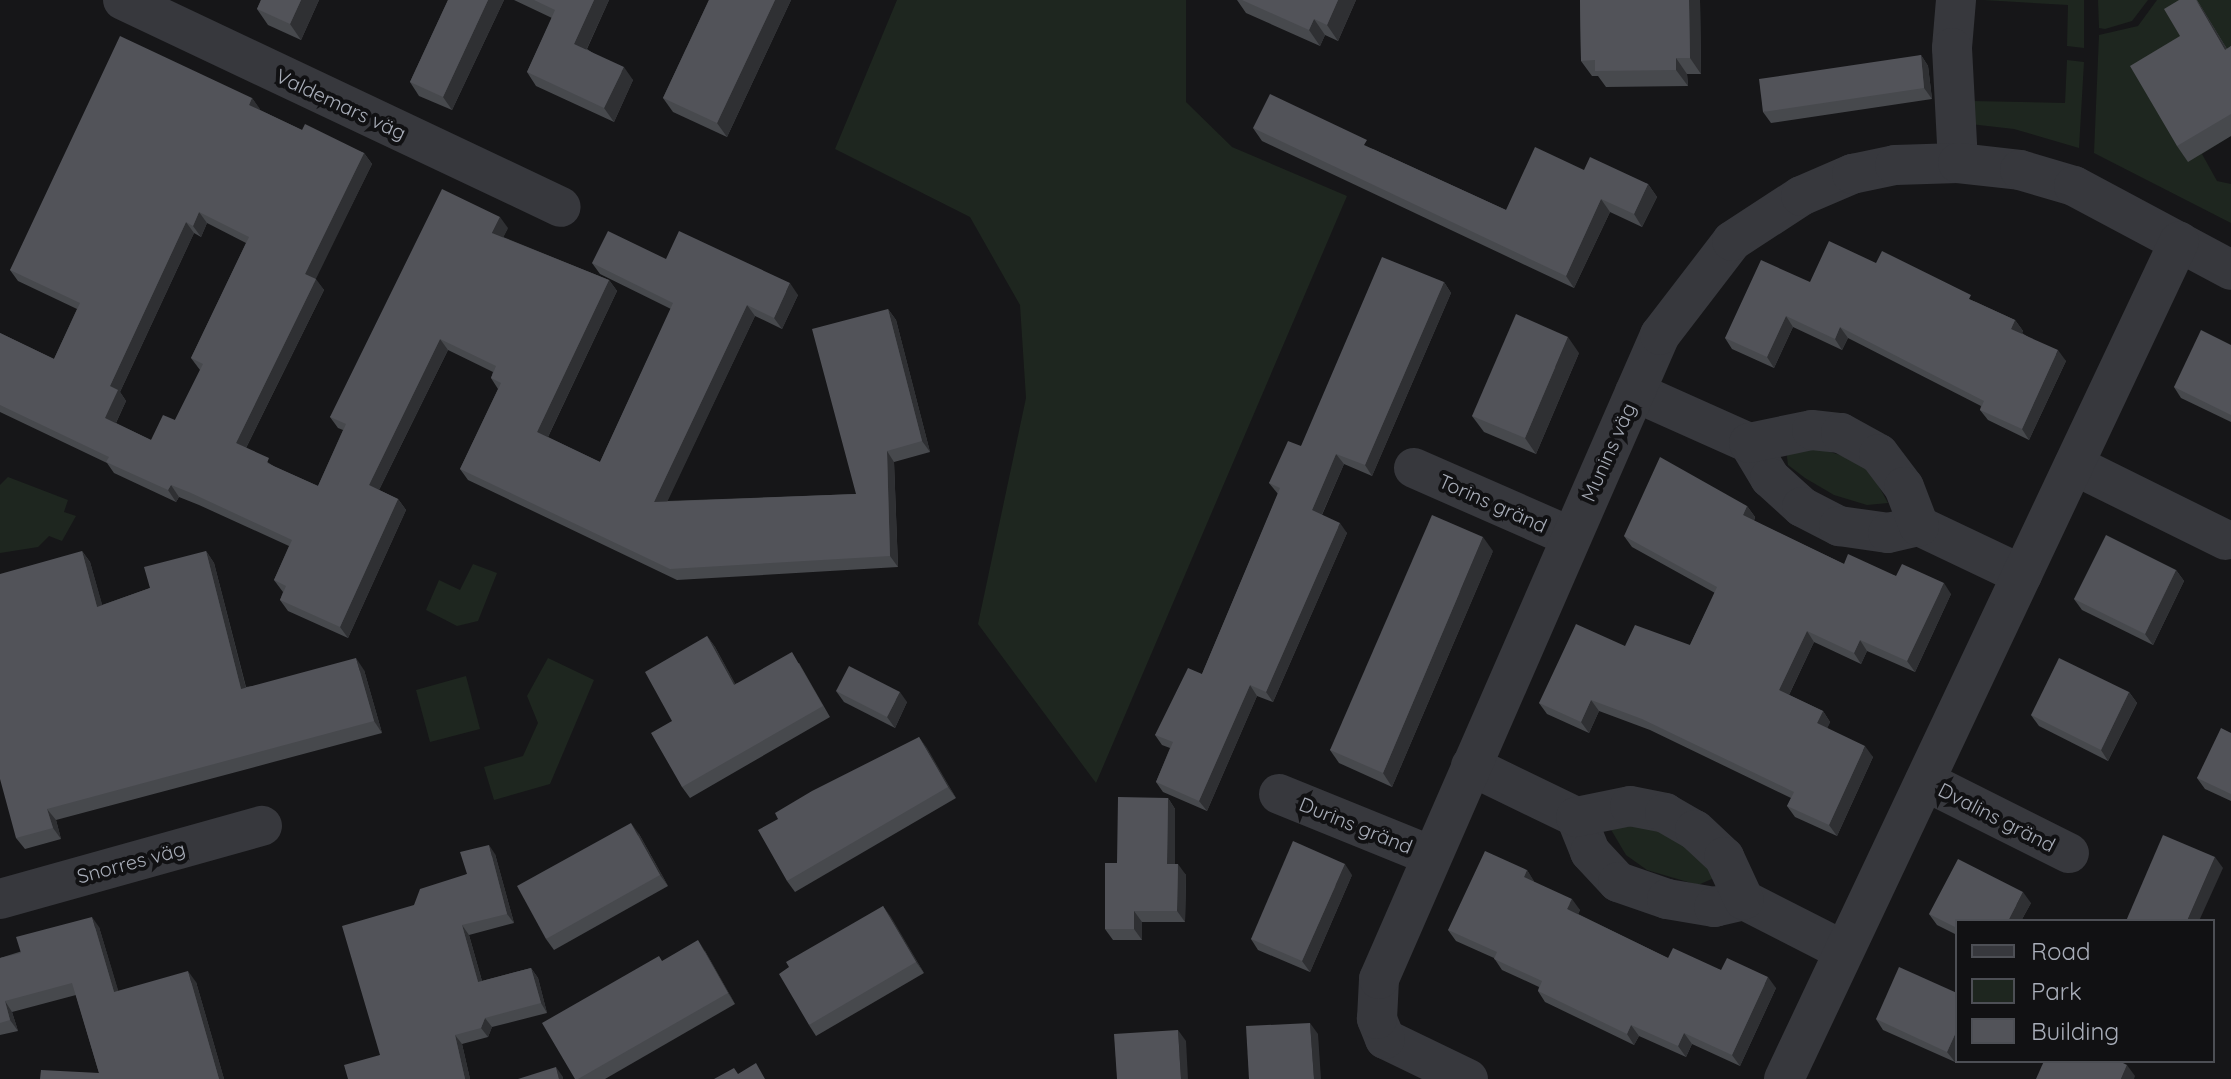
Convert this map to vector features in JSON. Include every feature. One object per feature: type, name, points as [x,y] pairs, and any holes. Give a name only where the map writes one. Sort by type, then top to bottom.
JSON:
[{"type":"street","name":"Valdemars väg","points":[[123,0],[560,207]]},
{"type":"street","points":[[1956,0],[1952,48],[1958,163]]},
{"type":"street","name":"Munins väg","points":[[1468,1079],[1388,1063],[1380,1029],[1376,989],[1660,335],[1732,241],[1801,196],[1852,174],[1907,164],[1958,163],[2020,170],[2074,186],[2231,270]]},
{"type":"street","points":[[1784,1079],[2179,242]]},
{"type":"street","points":[[1635,392],[1749,443],[1770,478],[1802,507],[1839,526],[1888,533],[1919,526],[2022,575]]},
{"type":"street","points":[[1749,443],[1812,430],[1841,433],[1879,454],[1904,487],[1919,526]]},
{"type":"street","points":[[2074,465],[2226,540]]},
{"type":"street","name":"Torins gränd","points":[[1414,468],[1571,537]]},
{"type":"street","points":[[1471,766],[1576,817],[1630,806],[1665,813],[1695,830],[1724,857],[1744,900],[1844,951]]},
{"type":"street","name":"Dvalins gränd","points":[[1925,781],[2069,853]]},
{"type":"street","name":"Durins gränd","points":[[1279,794],[1432,856]]},
{"type":"street","points":[[1576,817],[1590,852],[1618,882],[1667,899],[1714,907],[1744,900]]},
{"type":"street","name":"Snorres väg","points":[[0,899],[262,826]]},
{"type":"green space","points":[[897,0],[1186,0],[1186,102],[1232,147],[1347,196],[1096,783],[978,624],[1026,398],[1020,305],[970,217],[835,149]]},
{"type":"green space","points":[[1983,0],[2084,0],[2084,48],[2067,46],[2068,5]]},
{"type":"green space","points":[[2098,0],[2148,0],[2132,21],[2105,29],[2099,28]]},
{"type":"green space","points":[[2157,0],[2231,0],[2231,136],[2202,154],[2217,181],[2231,184],[2231,223],[2094,153],[2099,35],[2138,26]]},
{"type":"green space","points":[[2067,60],[2084,62],[2079,148],[2014,129],[1970,124],[1972,101],[2065,103]]},
{"type":"green space","points":[[1801,443],[1866,463],[1888,503],[1867,505],[1834,495],[1805,478],[1788,465],[1787,457],[1789,446]]},
{"type":"green space","points":[[8,477],[68,500],[64,512],[76,516],[62,541],[49,536],[38,547],[0,553],[0,485]]},
{"type":"green space","points":[[473,564],[497,573],[478,621],[457,626],[426,610],[439,580],[460,590]]},
{"type":"green space","points":[[548,658],[594,680],[550,784],[494,800],[484,767],[523,756],[538,723],[527,696]]},
{"type":"green space","points":[[466,676],[480,729],[430,742],[416,690]]},
{"type":"green space","points":[[1643,824],[1698,852],[1714,878],[1698,885],[1647,870],[1626,855],[1610,828]]},
{"type":"building","points":[[261,0],[301,0],[290,24],[257,9]]},
{"type":"building","points":[[448,0],[488,0],[443,97],[410,82]]},
{"type":"building","points":[[534,0],[594,0],[574,44],[624,67],[604,108],[527,72],[555,10]]},
{"type":"building","points":[[709,0],[775,0],[717,123],[663,98]]},
{"type":"building","points":[[1242,0],[1338,0],[1327,25],[1314,19],[1309,30]]},
{"type":"building","points":[[1580,0],[1689,0],[1690,58],[1676,58],[1676,70],[1595,71],[1595,60],[1581,61]]},
{"type":"building","points":[[2179,0],[2196,0],[2225,50],[2231,46],[2231,114],[2177,146],[2130,66],[2180,36],[2164,9]]},
{"type":"building","points":[[120,36],[252,98],[249,105],[302,130],[305,124],[364,153],[305,274],[316,279],[236,443],[269,458],[267,463],[318,486],[346,424],[330,417],[442,189],[500,217],[492,233],[609,280],[537,432],[600,462],[673,303],[592,263],[608,231],[666,259],[679,231],[790,283],[774,318],[747,305],[654,502],[856,494],[812,329],[888,309],[922,441],[887,451],[890,556],[670,569],[460,469],[501,383],[491,378],[496,366],[440,339],[369,485],[398,499],[340,627],[280,600],[286,586],[274,580],[292,540],[191,493],[171,485],[168,490],[106,462],[109,457],[0,405],[0,333],[54,359],[80,303],[10,270]],"holes":[[[199,212],[249,237],[191,358],[203,364],[175,420],[163,415],[151,440],[105,418],[118,390],[110,386],[186,222],[193,226]]]},
{"type":"building","points":[[1921,55],[1924,88],[1763,112],[1759,79]]},
{"type":"building","points":[[1270,94],[1367,140],[1364,145],[1506,210],[1535,147],[1584,170],[1590,157],[1648,184],[1634,214],[1601,199],[1566,276],[1253,128]]},
{"type":"building","points":[[1829,241],[1876,263],[1882,251],[1971,295],[1969,299],[2015,320],[2011,329],[2058,350],[2022,429],[1980,410],[1984,401],[1840,327],[1835,339],[1786,316],[1767,357],[1725,338],[1761,260],[1810,282]]},
{"type":"building","points":[[1382,257],[1444,282],[1365,465],[1336,454],[1312,510],[1340,523],[1266,692],[1250,685],[1199,801],[1156,782],[1173,742],[1155,735],[1188,668],[1202,674],[1280,488],[1269,483],[1288,441],[1301,446]]},
{"type":"building","points":[[1516,314],[1568,337],[1525,438],[1472,416]]},
{"type":"building","points":[[2201,330],[2231,345],[2231,415],[2174,387]]},
{"type":"building","points":[[1660,457],[1747,506],[1743,515],[1844,564],[1848,554],[1896,576],[1902,564],[1944,583],[1907,661],[1860,640],[1854,653],[1807,631],[1779,690],[1823,711],[1817,723],[1865,746],[1829,825],[1787,806],[1794,792],[1642,719],[1591,700],[1581,722],[1539,703],[1576,624],[1625,646],[1635,625],[1690,645],[1717,587],[1624,536]]},
{"type":"building","points":[[1432,515],[1483,537],[1383,773],[1330,750]]},
{"type":"building","points":[[2106,535],[2176,570],[2145,634],[2074,599]]},
{"type":"building","points":[[82,551],[97,607],[150,588],[144,567],[206,551],[241,689],[356,658],[374,721],[47,809],[53,828],[16,838],[0,779],[0,574]]},
{"type":"building","points":[[707,636],[734,685],[792,652],[823,706],[682,787],[651,733],[672,721],[645,672]]},
{"type":"building","points":[[2059,658],[2129,692],[2101,750],[2031,715]]},
{"type":"building","points":[[849,666],[900,692],[887,717],[836,691]]},
{"type":"building","points":[[2221,728],[2231,733],[2231,794],[2197,778]]},
{"type":"building","points":[[919,737],[948,787],[787,881],[758,830],[778,819],[775,813],[812,791]]},
{"type":"building","points":[[1118,797],[1168,798],[1167,864],[1178,864],[1177,911],[1134,911],[1134,929],[1105,929],[1105,863],[1117,863]]},
{"type":"building","points":[[631,823],[660,875],[546,939],[517,886]]},
{"type":"building","points":[[2163,835],[2215,857],[2188,919],[2127,919]]},
{"type":"building","points":[[1293,841],[1345,864],[1302,961],[1251,939]]},
{"type":"building","points":[[489,845],[507,914],[462,925],[478,982],[531,968],[541,1003],[485,1018],[481,1028],[455,1035],[465,1079],[348,1079],[344,1065],[380,1055],[342,926],[414,905],[420,889],[467,874],[460,852]]},
{"type":"building","points":[[1485,851],[1527,870],[1524,877],[1572,899],[1567,909],[1668,958],[1673,948],[1721,970],[1727,958],[1768,977],[1732,1055],[1684,1033],[1678,1046],[1631,1025],[1627,1034],[1538,991],[1542,981],[1494,959],[1497,952],[1448,930]]},
{"type":"building","points":[[1958,859],[2023,892],[2009,919],[1955,919],[1955,927],[1929,914]]},
{"type":"building","points":[[883,906],[916,962],[809,1025],[779,974],[789,967],[786,962]]},
{"type":"building","points":[[92,917],[114,992],[188,971],[219,1079],[40,1079],[41,1070],[99,1073],[72,983],[5,1001],[10,1020],[0,1023],[0,958],[21,953],[16,937]]},
{"type":"building","points":[[698,940],[728,993],[575,1079],[542,1023],[659,956],[662,961]]},
{"type":"building","points":[[1899,967],[1955,992],[1955,1034],[1947,1052],[1876,1019]]},
{"type":"building","points":[[1310,1023],[1314,1079],[1249,1079],[1246,1026]]},
{"type":"building","points":[[1178,1030],[1181,1079],[1117,1079],[1114,1034]]},
{"type":"building","points":[[756,1063],[765,1079],[714,1079],[734,1068],[738,1074]]},
{"type":"building","points":[[2043,1063],[2127,1065],[2121,1079],[2036,1079]]},
{"type":"building","points":[[556,1067],[559,1079],[518,1079]]}]
